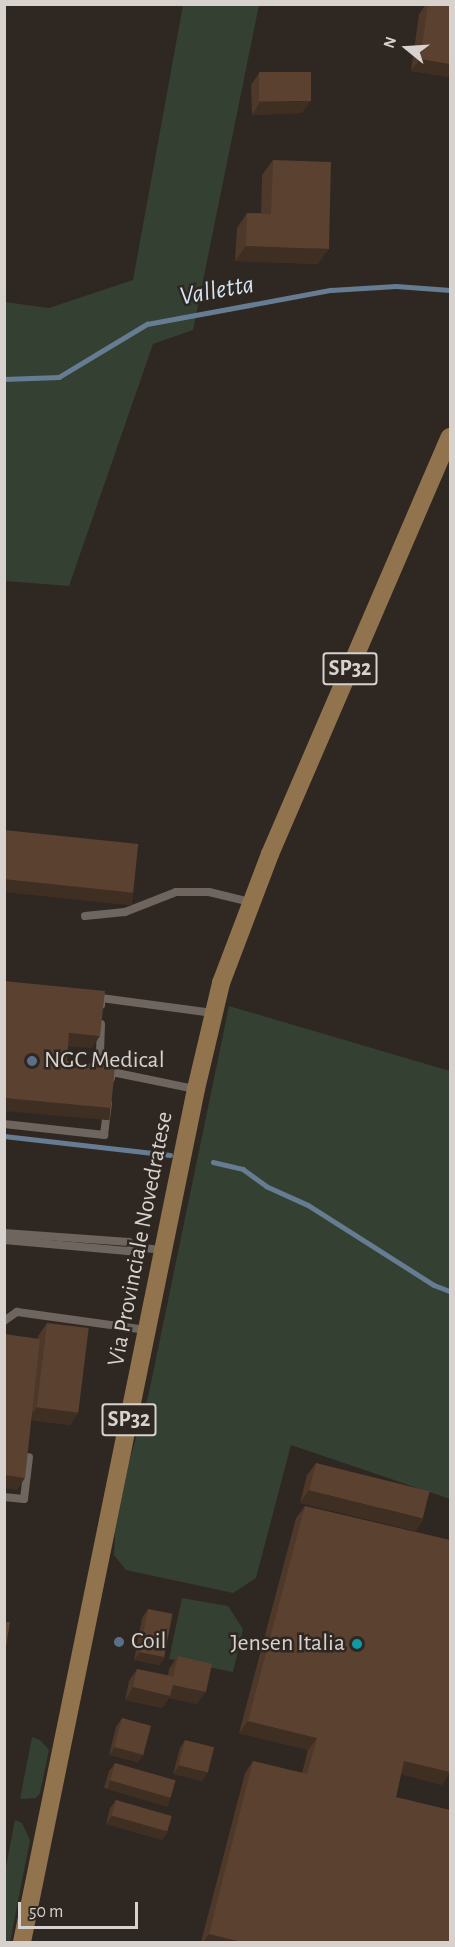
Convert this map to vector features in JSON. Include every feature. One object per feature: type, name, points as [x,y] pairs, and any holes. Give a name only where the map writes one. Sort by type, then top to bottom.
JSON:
[{"type":"main road","name":"SP32","points":[[250,902],[450,437]]},
{"type":"main road","name":"Via Provinciale Novedratese","points":[[21,1942],[196,1089],[221,983],[250,902]]},
{"type":"lane","points":[[85,916],[125,912],[177,892],[209,892],[250,902]]},
{"type":"lane","points":[[90,997],[213,1013]]},
{"type":"lane","points":[[4,1124],[104,1135],[112,1072],[100,1053],[101,998]]},
{"type":"lane","points":[[112,1072],[196,1089]]},
{"type":"lane","points":[[4,1233],[129,1242],[134,1247],[164,1250]]},
{"type":"lane","points":[[4,1240],[128,1251],[134,1247]]},
{"type":"lane","points":[[4,1320],[17,1312],[148,1330]]},
{"type":"lane","points":[[4,1497],[24,1499],[29,1457]]},
{"type":"green space","points":[[183,5],[259,5],[193,330],[153,344],[69,586],[5,581],[5,302],[49,308],[133,280]]},
{"type":"green space","points":[[229,1006],[450,1071],[450,1499],[291,1445],[256,1578],[233,1593],[126,1570],[114,1555],[115,1532],[129,1462],[148,1397]]},
{"type":"green space","points":[[182,1598],[228,1606],[243,1629],[233,1672],[169,1659]]},
{"type":"green space","points":[[32,1737],[40,1740],[49,1750],[40,1793],[36,1798],[20,1799]]},
{"type":"green space","points":[[15,1820],[22,1823],[30,1840],[10,1942],[5,1942],[5,1872]]},
{"type":"building","points":[[428,4],[450,6],[450,64],[420,59]]},
{"type":"building","points":[[259,72],[311,72],[311,101],[259,101]]},
{"type":"building","points":[[273,160],[331,162],[329,249],[246,246],[247,213],[271,214]]},
{"type":"building","points":[[4,830],[138,844],[133,893],[4,879]]},
{"type":"building","name":"NGC Medical","points":[[4,981],[105,991],[100,1036],[69,1033],[67,1061],[115,1066],[111,1108],[4,1098]]},
{"type":"building","points":[[47,1323],[89,1328],[78,1412],[37,1407]]},
{"type":"building","points":[[4,1334],[40,1339],[25,1478],[4,1475]]},
{"type":"building","points":[[316,1463],[430,1491],[423,1518],[309,1490]]},
{"type":"building","name":"Jensen Italia","points":[[305,1506],[450,1540],[450,1772],[404,1761],[396,1797],[450,1810],[450,1942],[242,1942],[209,1934],[253,1761],[307,1774],[317,1738],[248,1721]]},
{"type":"building","points":[[148,1609],[173,1614],[164,1657],[140,1652]]},
{"type":"building","points":[[4,1622],[10,1622],[4,1659]]},
{"type":"building","points":[[178,1656],[212,1664],[206,1692],[173,1685],[170,1696],[133,1687],[137,1669],[173,1677]]},
{"type":"building","points":[[122,1718],[151,1726],[143,1755],[114,1747]]},
{"type":"building","points":[[185,1740],[214,1747],[208,1772],[179,1765]]},
{"type":"building","points":[[115,1763],[176,1780],[171,1798],[110,1780]]},
{"type":"building","points":[[116,1800],[172,1816],[167,1831],[112,1815]]},
{"type":"waterway","name":"Valletta","points":[[4,379],[59,377],[147,324],[331,290],[396,286],[450,290]]},
{"type":"waterway","points":[[4,1136],[170,1155]]},
{"type":"waterway","points":[[213,1162],[243,1169],[266,1186],[308,1205],[434,1285],[450,1291]]},
{"type":"place","name":"NGC Medical","points":[[32,1061]]},
{"type":"place","name":"Coil","points":[[119,1642]]},
{"type":"place","name":"Jensen Italia","points":[[357,1644]]}]
